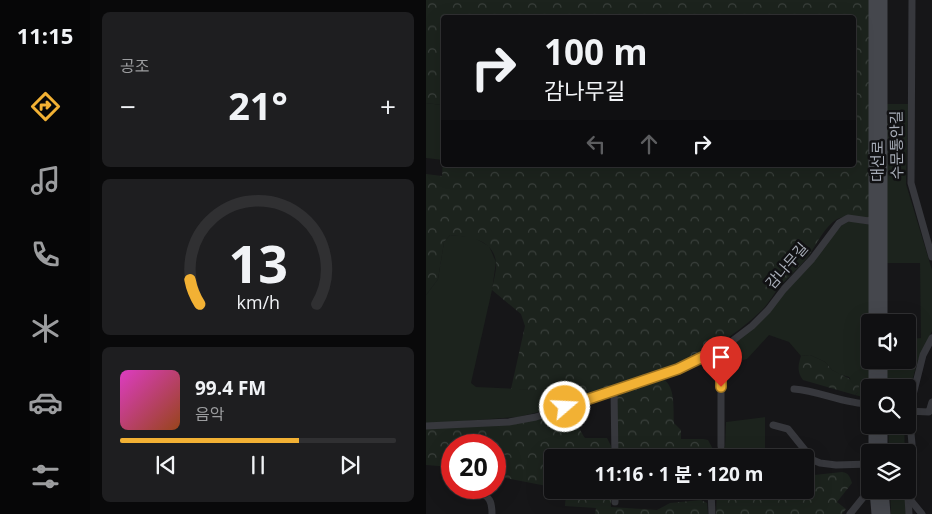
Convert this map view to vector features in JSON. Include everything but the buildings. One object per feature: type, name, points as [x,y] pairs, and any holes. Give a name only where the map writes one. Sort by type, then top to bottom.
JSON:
[{"type":"street","name":"대선로","points":[[878,0],[878,314]]},
{"type":"street","points":[[880,499],[882,514]]},
{"type":"lane","name":"수문통안길","points":[[912,0],[911,183],[932,257]]},
{"type":"lane","name":"감나무길","points":[[426,426],[509,422],[536,417],[678,369],[721,348],[752,326],[812,259],[839,223],[848,218],[860,218],[878,222]]},
{"type":"lane","points":[[916,381],[923,355],[932,338]]},
{"type":"lane","points":[[720,446],[721,348]]},
{"type":"lane","points":[[794,389],[815,391],[846,401],[861,403]]},
{"type":"lane","points":[[614,391],[615,449]]},
{"type":"lane","points":[[916,411],[929,412],[932,402]]},
{"type":"lane","points":[[773,425],[788,429],[813,460],[836,465],[861,464]]},
{"type":"lane","points":[[490,499],[492,514]]},
{"type":"lane","points":[[711,499],[712,514]]},
{"type":"lane","points":[[850,514],[862,499]]},
{"type":"lane","points":[[908,499],[909,514]]},
{"type":"lane","points":[[910,499],[922,514]]},
{"type":"green space","points":[[426,0],[872,0],[871,219],[854,216],[837,219],[832,222],[807,258],[781,285],[762,310],[740,329],[715,346],[663,371],[551,409],[540,390],[511,389],[525,326],[521,314],[492,290],[496,262],[494,254],[485,243],[472,238],[450,235],[444,242],[438,279],[426,295],[426,174],[442,176],[442,167],[856,167],[856,15],[441,15],[441,105],[426,103]]},
{"type":"green space","points":[[426,103],[441,105],[441,160],[426,158]]},
{"type":"green space","points":[[885,104],[908,104],[906,184],[932,270],[932,331],[916,367],[916,338],[921,338],[920,263],[885,263]]},
{"type":"green space","points":[[850,221],[871,225],[870,314],[861,314],[861,369],[870,369],[870,379],[861,379],[861,397],[855,395],[858,392],[849,377],[839,374],[832,370],[825,362],[810,355],[801,356],[789,342],[769,335],[747,359],[743,360],[724,355],[726,349],[786,291],[842,225]]},
{"type":"green space","points":[[450,235],[473,237],[489,246],[496,262],[492,290],[471,383],[476,387],[540,390],[551,409],[518,417],[426,424],[426,295],[438,279],[444,242]]},
{"type":"green space","points":[[810,355],[825,362],[832,370],[856,382],[859,386],[858,392],[855,395],[803,380],[799,371],[800,359],[801,356]]},
{"type":"green space","points":[[886,369],[915,369],[913,379],[887,379]]},
{"type":"green space","points":[[663,379],[667,382],[672,393],[674,423],[681,430],[681,439],[708,440],[713,449],[617,449],[618,393]]},
{"type":"green space","points":[[561,413],[566,414],[574,418],[585,438],[607,438],[611,449],[544,449],[544,485],[506,478],[506,434],[441,434],[441,466],[426,465],[426,428],[537,419]]},
{"type":"green space","points":[[765,417],[765,449],[714,449],[725,447],[726,422]]},
{"type":"green space","points":[[888,434],[904,434],[905,444],[889,444]]},
{"type":"green space","points":[[842,472],[848,474],[852,483],[837,502],[846,509],[842,514],[716,514],[717,499],[814,499],[814,475]]},
{"type":"green space","points":[[566,499],[611,499],[611,507],[657,510],[670,503],[701,500],[707,503],[708,514],[595,514],[596,508],[565,506]]},
{"type":"green space","points":[[890,499],[905,499],[906,514],[891,514]]},
{"type":"route","points":[[565,407],[678,369],[721,348],[721,387]]}]
